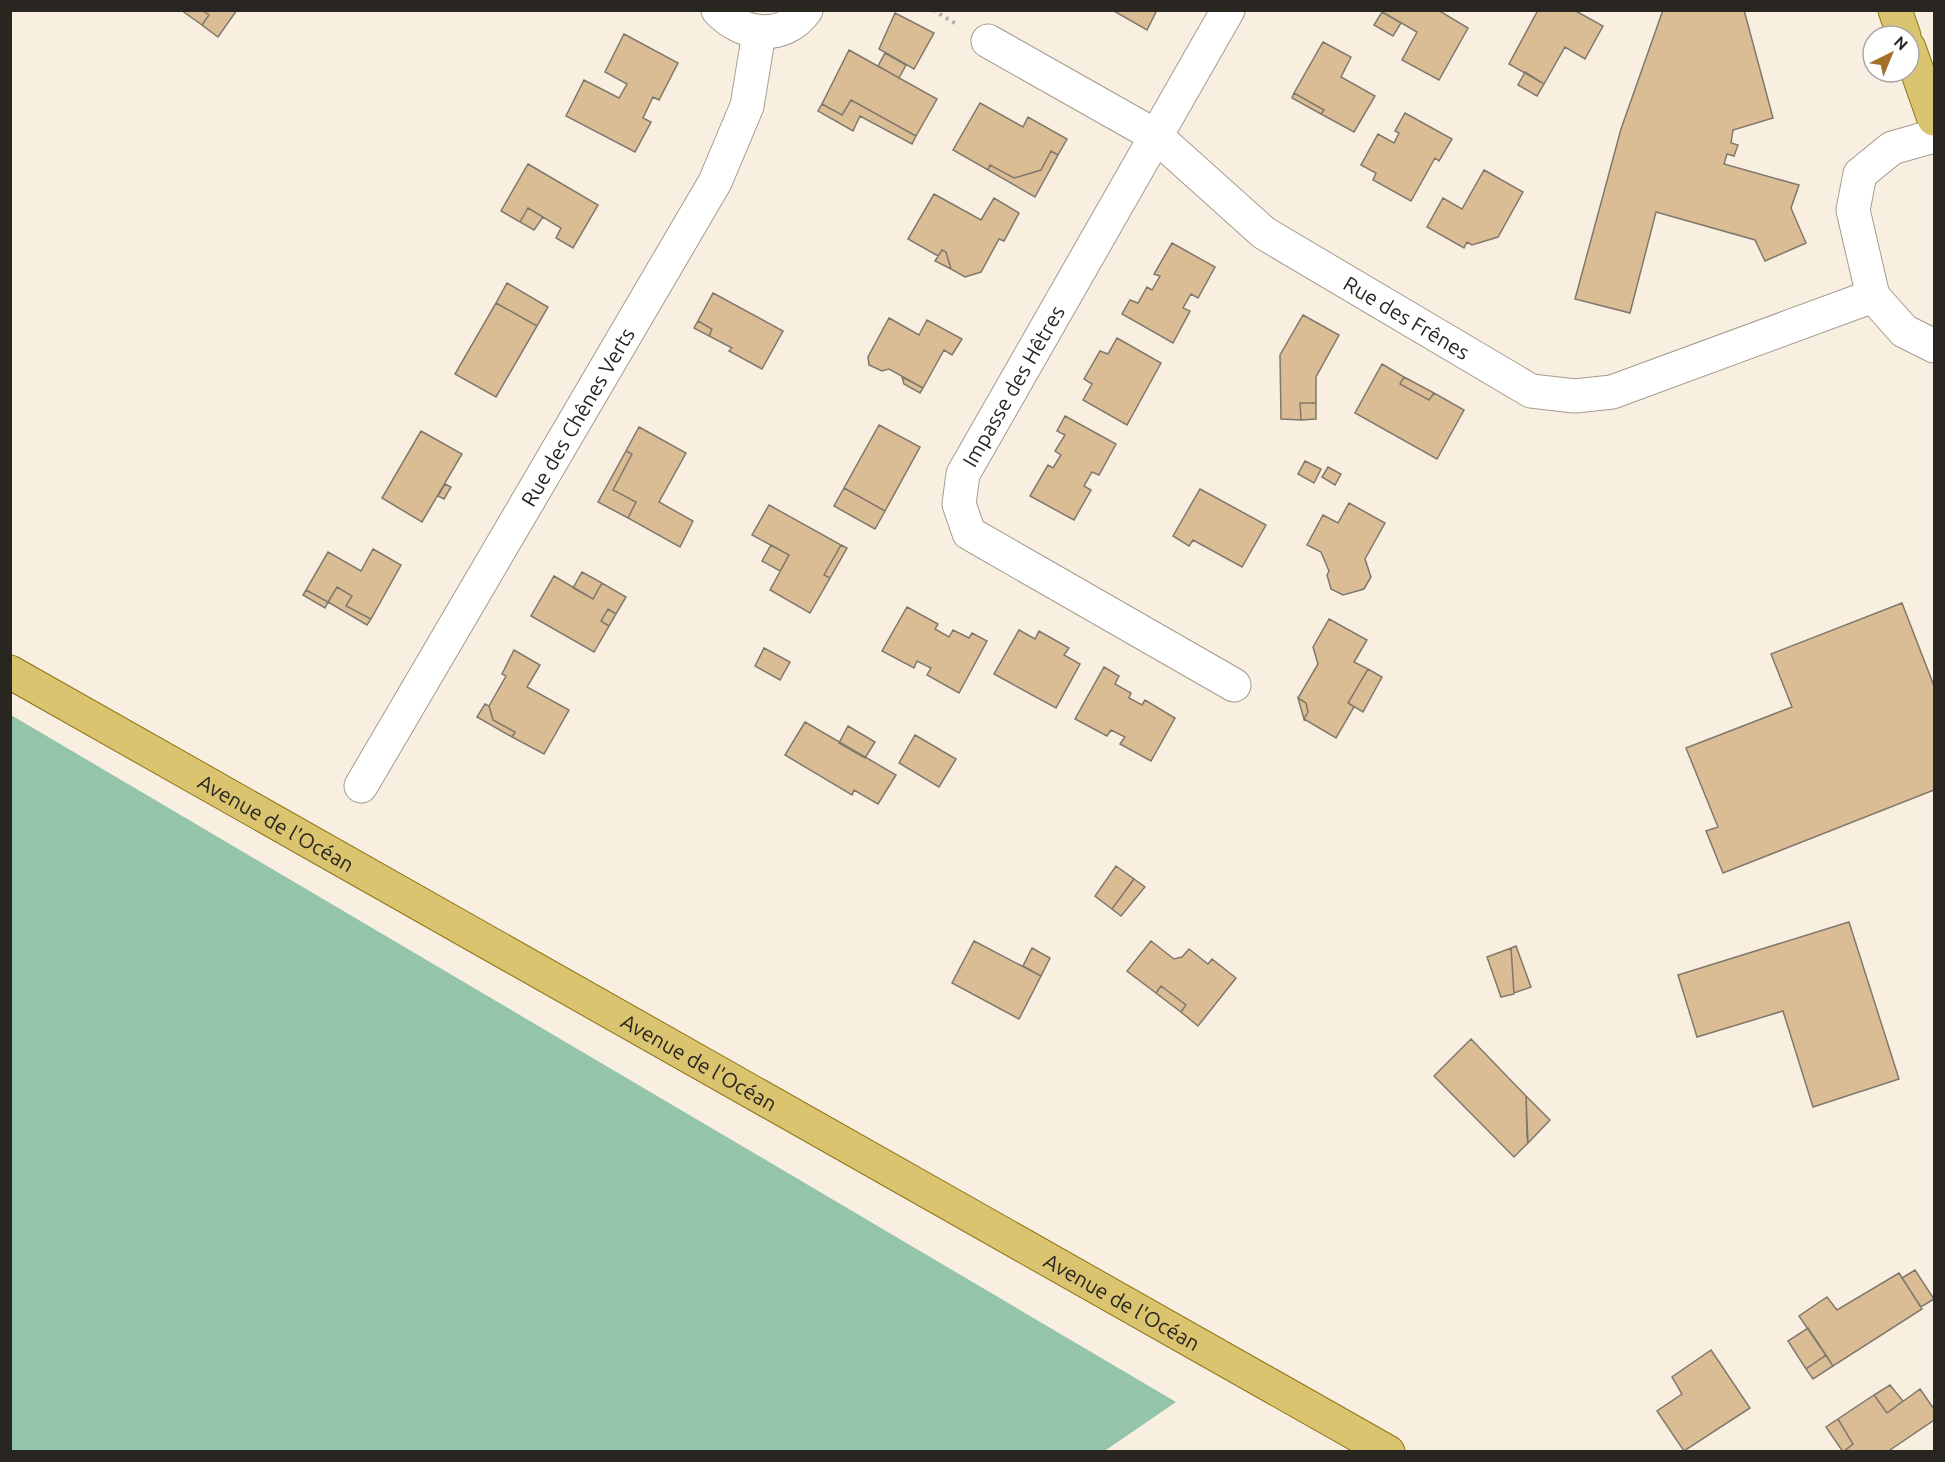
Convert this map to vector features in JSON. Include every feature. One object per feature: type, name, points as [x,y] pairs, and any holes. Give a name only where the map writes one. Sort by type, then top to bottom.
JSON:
[{"type":"main road","points":[[1921,78],[1933,107]]},
{"type":"main road","name":"Avenue de l'Océan","points":[[10,672],[1388,1452]]},
{"type":"street","points":[[718,10],[727,20],[742,29],[759,33],[774,32],[789,26],[806,10]]},
{"type":"street","name":"Impasse des Hêtres","points":[[1228,10],[963,474],[958,504],[969,533],[1234,685]]},
{"type":"street","name":"Rue des Chênes Verts","points":[[361,786],[715,182],[747,105],[759,33]]},
{"type":"street","name":"Rue des Frênes","points":[[988,41],[1156,136],[1264,233],[1532,391],[1575,396],[1612,392],[1873,296]]},
{"type":"street","points":[[1935,136],[1892,148],[1860,174],[1853,210],[1873,296],[1904,331],[1935,346]]},
{"type":"green space","points":[[11,715],[1176,1402],[1103,1452],[11,1451]]},
{"type":"building","points":[[181,10],[202,10],[209,15],[202,25]]},
{"type":"building","points":[[202,10],[237,10],[218,37],[202,25],[209,15]]},
{"type":"building","points":[[1112,10],[1157,10],[1147,30]]},
{"type":"building","points":[[1379,10],[1438,10],[1468,28],[1439,80],[1402,60],[1417,32]]},
{"type":"building","points":[[1538,10],[1574,10],[1603,26],[1585,59],[1565,47],[1544,84],[1509,64]]},
{"type":"building","points":[[1663,10],[1744,10],[1773,118],[1733,130],[1731,143],[1738,145],[1734,156],[1727,154],[1724,164],[1799,185],[1791,208],[1806,243],[1765,261],[1755,240],[1656,212],[1630,313],[1575,299],[1621,129]]},
{"type":"building","points":[[1382,12],[1401,23],[1393,36],[1374,25]]},
{"type":"building","points":[[895,13],[934,33],[914,69],[879,49]]},
{"type":"building","points":[[624,34],[678,63],[659,100],[653,97],[643,118],[651,122],[635,152],[566,116],[584,80],[619,98],[627,84],[605,72]]},
{"type":"building","points":[[1323,42],[1351,57],[1341,77],[1375,96],[1354,132],[1321,114],[1324,110],[1294,93]]},
{"type":"building","points":[[849,50],[937,99],[916,136],[851,100],[842,115],[822,104]]},
{"type":"building","points":[[885,53],[906,65],[899,78],[878,66]]},
{"type":"building","points":[[1525,72],[1544,84],[1537,96],[1518,85]]},
{"type":"building","points":[[1294,93],[1324,110],[1321,114],[1292,98]]},
{"type":"building","points":[[851,100],[916,136],[912,144],[860,116],[853,131],[818,111],[822,104],[842,115]]},
{"type":"building","points":[[980,103],[1023,127],[1028,117],[1067,139],[1058,155],[1051,151],[1041,170],[1014,178],[990,165],[988,170],[953,150]]},
{"type":"building","points":[[1405,113],[1452,139],[1439,161],[1435,158],[1411,201],[1373,180],[1376,173],[1361,165],[1378,134],[1394,143],[1399,133],[1395,131]]},
{"type":"building","points":[[1051,151],[1058,155],[1035,197],[988,170],[990,165],[1014,178],[1041,170]]},
{"type":"building","points":[[528,164],[598,205],[573,248],[556,238],[561,228],[528,208],[520,222],[501,211]]},
{"type":"building","points":[[1484,170],[1523,192],[1498,237],[1472,245],[1467,242],[1464,248],[1427,227],[1443,198],[1462,209]]},
{"type":"building","points":[[934,194],[981,220],[994,198],[1019,213],[1004,241],[999,239],[981,272],[965,277],[951,269],[946,252],[942,250],[938,256],[908,239]]},
{"type":"building","points":[[528,208],[543,217],[534,230],[520,222]]},
{"type":"building","points":[[1172,243],[1215,267],[1198,298],[1191,294],[1183,308],[1190,311],[1173,343],[1122,314],[1130,300],[1138,303],[1147,287],[1152,290],[1160,276],[1154,274]]},
{"type":"building","points":[[942,250],[946,252],[951,269],[935,261]]},
{"type":"building","points":[[507,283],[548,307],[537,326],[496,303]]},
{"type":"building","points":[[713,293],[783,331],[762,369],[729,351],[732,348],[709,336],[712,329],[698,321]]},
{"type":"building","points":[[496,303],[537,326],[496,397],[455,374]]},
{"type":"building","points":[[1303,315],[1339,335],[1316,377],[1316,403],[1300,403],[1301,420],[1281,419],[1280,355]]},
{"type":"building","points":[[889,318],[919,335],[927,320],[962,339],[952,355],[944,350],[923,388],[889,369],[882,371],[869,365],[868,357]]},
{"type":"building","points":[[698,321],[712,329],[709,336],[694,328]]},
{"type":"building","points":[[1117,338],[1161,363],[1127,425],[1083,400],[1092,384],[1084,379],[1100,351],[1108,354]]},
{"type":"building","points":[[1382,364],[1404,377],[1400,384],[1429,400],[1434,393],[1464,410],[1437,459],[1355,413]]},
{"type":"building","points":[[902,377],[923,388],[920,393],[904,384]]},
{"type":"building","points":[[1404,377],[1434,393],[1429,400],[1400,384]]},
{"type":"building","points":[[1300,403],[1316,403],[1316,419],[1301,420]]},
{"type":"building","points":[[1065,416],[1116,444],[1099,475],[1092,472],[1084,486],[1091,490],[1074,520],[1030,496],[1048,465],[1053,468],[1061,455],[1055,451],[1065,435],[1057,431]]},
{"type":"building","points":[[879,425],[920,447],[885,511],[844,488]]},
{"type":"building","points":[[639,427],[686,453],[659,502],[693,521],[680,547],[628,518],[636,502],[613,490],[632,454],[626,451]]},
{"type":"building","points":[[421,431],[462,454],[422,522],[382,498]]},
{"type":"building","points":[[626,451],[632,454],[613,490],[636,502],[628,518],[598,502]]},
{"type":"building","points":[[1305,461],[1321,469],[1314,483],[1298,474]]},
{"type":"building","points":[[1328,467],[1341,474],[1335,485],[1322,477]]},
{"type":"building","points":[[445,484],[451,487],[444,499],[438,496]]},
{"type":"building","points":[[844,488],[885,511],[875,529],[834,506]]},
{"type":"building","points":[[1200,489],[1266,525],[1242,567],[1193,540],[1189,546],[1173,536]]},
{"type":"building","points":[[1349,503],[1385,523],[1365,559],[1371,577],[1364,589],[1343,595],[1331,589],[1327,575],[1329,571],[1321,552],[1307,545],[1323,515],[1338,523]]},
{"type":"building","points":[[769,505],[841,545],[824,575],[830,578],[810,613],[770,590],[789,555],[752,535]]},
{"type":"building","points":[[771,545],[789,555],[780,571],[762,561]]},
{"type":"building","points":[[841,545],[847,548],[830,578],[824,575]]},
{"type":"building","points":[[373,549],[401,565],[371,619],[346,606],[352,596],[337,587],[328,602],[306,590],[328,552],[361,571]]},
{"type":"building","points":[[582,572],[602,583],[593,599],[573,588]]},
{"type":"building","points":[[554,576],[593,599],[602,583],[626,597],[616,614],[608,609],[601,621],[609,626],[594,652],[531,616]]},
{"type":"building","points":[[337,587],[352,596],[346,606],[371,619],[367,625],[328,602]]},
{"type":"building","points":[[306,590],[328,602],[325,608],[303,595]]},
{"type":"building","points":[[1902,603],[1934,686],[1934,790],[1723,873],[1706,831],[1718,827],[1686,748],[1792,707],[1771,654]]},
{"type":"building","points":[[907,607],[938,624],[935,629],[949,637],[953,630],[969,638],[972,633],[987,641],[959,693],[927,675],[931,668],[917,661],[914,668],[882,651]]},
{"type":"building","points":[[608,609],[616,614],[609,626],[601,621]]},
{"type":"building","points":[[1329,619],[1367,640],[1354,662],[1368,669],[1348,703],[1354,707],[1336,738],[1304,719],[1308,712],[1306,703],[1298,698],[1318,664],[1313,647]]},
{"type":"building","points":[[1019,630],[1035,639],[1039,631],[1069,648],[1064,655],[1080,664],[1056,708],[994,674]]},
{"type":"building","points":[[764,648],[790,662],[780,680],[755,666]]},
{"type":"building","points":[[514,650],[540,665],[527,687],[569,710],[544,754],[512,737],[515,732],[493,720],[489,706],[506,676],[502,674]]},
{"type":"building","points":[[1104,667],[1119,676],[1115,684],[1131,693],[1129,698],[1142,705],[1145,700],[1175,718],[1151,761],[1120,744],[1125,737],[1111,730],[1107,736],[1075,719]]},
{"type":"building","points":[[1368,669],[1382,677],[1363,712],[1348,703]]},
{"type":"building","points":[[1298,698],[1306,703],[1308,712],[1304,719]]},
{"type":"building","points":[[485,704],[489,706],[493,720],[515,732],[512,737],[477,717]]},
{"type":"building","points":[[805,722],[896,775],[878,804],[854,790],[852,795],[785,755]]},
{"type":"building","points":[[848,726],[875,742],[865,758],[839,743]]},
{"type":"building","points":[[915,735],[956,759],[939,787],[899,763]]},
{"type":"building","points":[[1116,866],[1134,879],[1112,909],[1095,896]]},
{"type":"building","points":[[1134,879],[1145,887],[1121,916],[1112,909]]},
{"type":"building","points":[[1849,922],[1899,1079],[1813,1107],[1783,1011],[1697,1037],[1678,975]]},
{"type":"building","points":[[974,941],[1041,976],[1019,1019],[952,983]]},
{"type":"building","points":[[1151,941],[1174,959],[1182,957],[1189,949],[1208,964],[1212,959],[1236,978],[1198,1026],[1181,1012],[1186,1005],[1161,986],[1156,993],[1127,971]]},
{"type":"building","points":[[1516,946],[1531,987],[1514,993],[1511,948]]},
{"type":"building","points":[[1032,948],[1050,958],[1041,976],[1023,966]]},
{"type":"building","points":[[1511,948],[1514,994],[1501,997],[1487,957]]},
{"type":"building","points":[[1161,986],[1186,1005],[1181,1012],[1156,993]]},
{"type":"building","points":[[1471,1039],[1526,1096],[1528,1143],[1514,1157],[1434,1076]]},
{"type":"building","points":[[1526,1096],[1550,1120],[1528,1143],[1527,1136]]},
{"type":"building","points":[[1915,1270],[1934,1299],[1921,1307],[1902,1278]]},
{"type":"building","points":[[1899,1273],[1922,1309],[1833,1366],[1799,1316],[1827,1297],[1837,1310]]},
{"type":"building","points":[[1808,1328],[1826,1355],[1806,1369],[1788,1341]]},
{"type":"building","points":[[1711,1350],[1750,1408],[1684,1451],[1657,1411],[1682,1394],[1672,1377]]},
{"type":"building","points":[[1826,1355],[1833,1366],[1813,1379],[1806,1369]]},
{"type":"building","points":[[1890,1385],[1903,1401],[1887,1413],[1874,1395]]},
{"type":"building","points":[[1920,1389],[1934,1409],[1934,1420],[1887,1452],[1843,1452],[1853,1444],[1838,1419],[1874,1395],[1887,1413]]},
{"type":"building","points":[[1838,1419],[1853,1444],[1843,1452],[1826,1427]]}]
